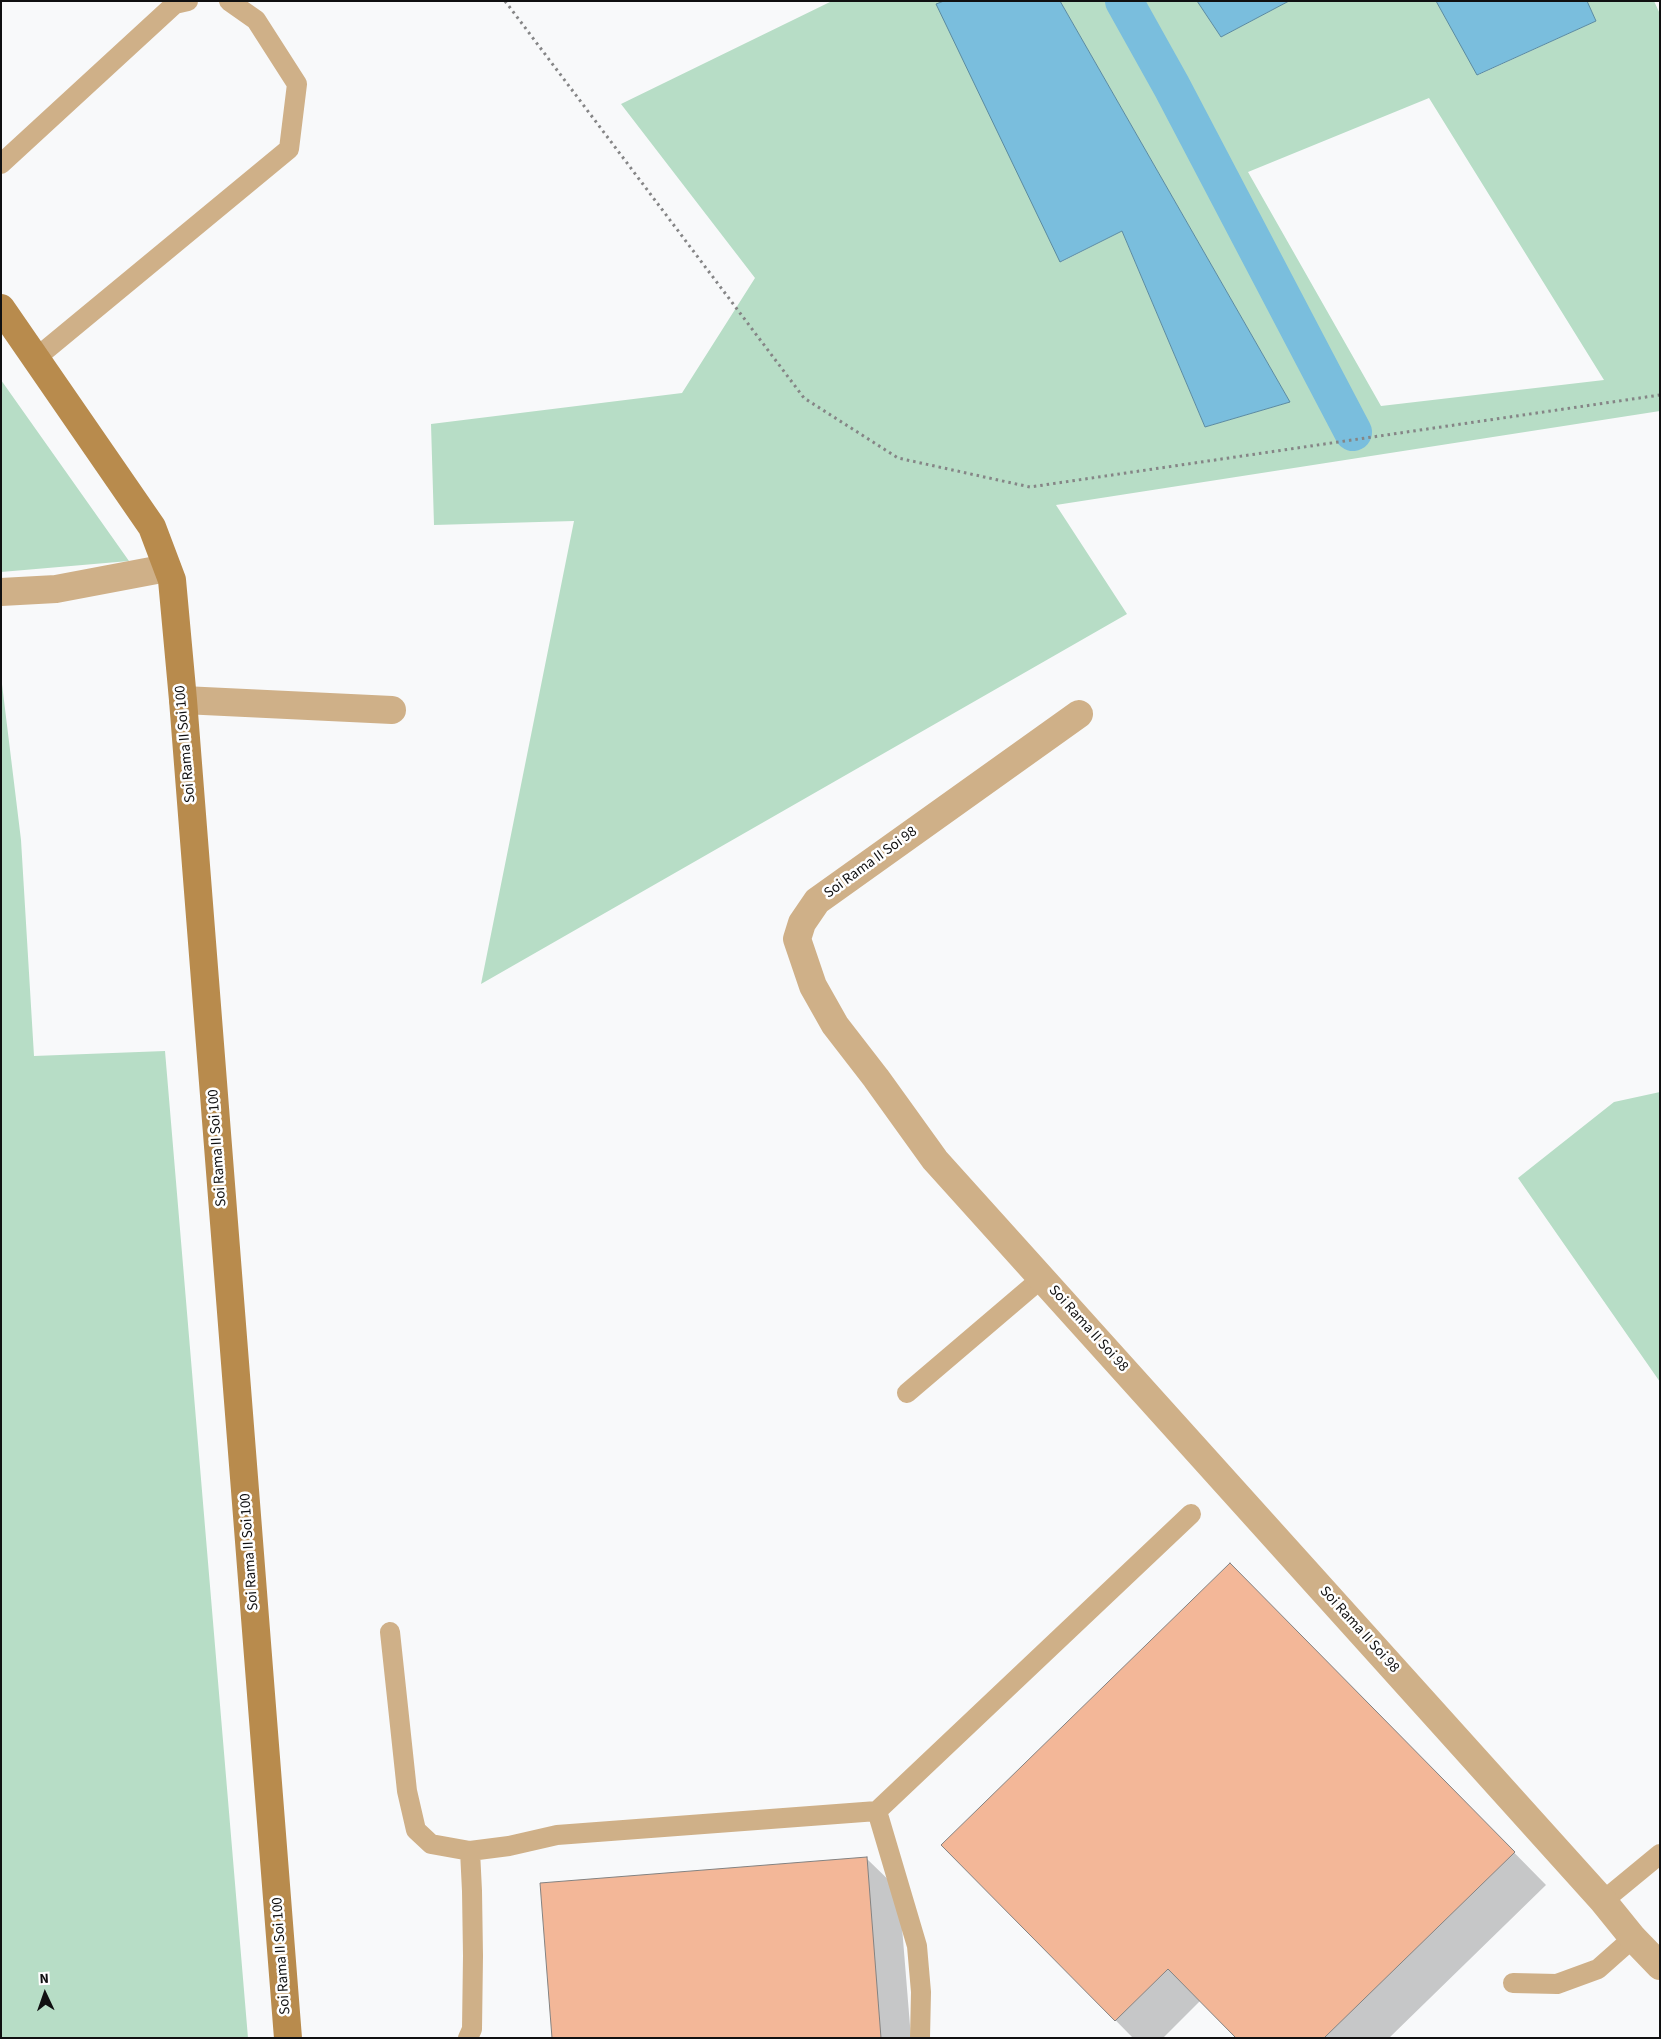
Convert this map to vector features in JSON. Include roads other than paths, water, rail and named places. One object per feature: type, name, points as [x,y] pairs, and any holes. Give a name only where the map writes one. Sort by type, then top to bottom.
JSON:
[{"type":"main road","name":"Soi Rama II Soi 100","points":[[1,308],[152,527],[172,580],[288,2038]]},
{"type":"street","points":[[1,592],[56,589],[167,568]]},
{"type":"street","points":[[183,700],[392,710]]},
{"type":"street","name":"Soi Rama II Soi 98","points":[[1079,714],[817,901],[802,923],[797,939],[813,986],[835,1025],[935,1160],[1660,1966]]},
{"type":"lane","points":[[1,164],[174,4],[188,1]]},
{"type":"lane","points":[[36,358],[288,149],[297,84],[256,20],[230,1]]},
{"type":"lane","points":[[907,1393],[1042,1278]]},
{"type":"lane","points":[[390,1632],[407,1791],[416,1830],[431,1844],[470,1851],[510,1846],[557,1836],[877,1811],[1190,1514]]},
{"type":"lane","points":[[877,1811],[917,1946],[921,1992],[920,2038]]},
{"type":"lane","points":[[468,2038],[472,2029],[473,1956],[470,1851]]},
{"type":"lane","points":[[1603,1901],[1660,1854]]},
{"type":"lane","points":[[1514,1983],[1557,1984],[1598,1970],[1633,1938]]},
{"type":"water","points":[[944,1],[1060,1],[1290,402],[1205,427],[1122,231],[1060,262],[936,4]]},
{"type":"water","points":[[1197,1],[1289,1],[1221,37]]},
{"type":"water","points":[[1436,1],[1587,1],[1596,21],[1477,75]]},
{"type":"waterway","points":[[1124,1],[1172,87],[1353,432]]}]
